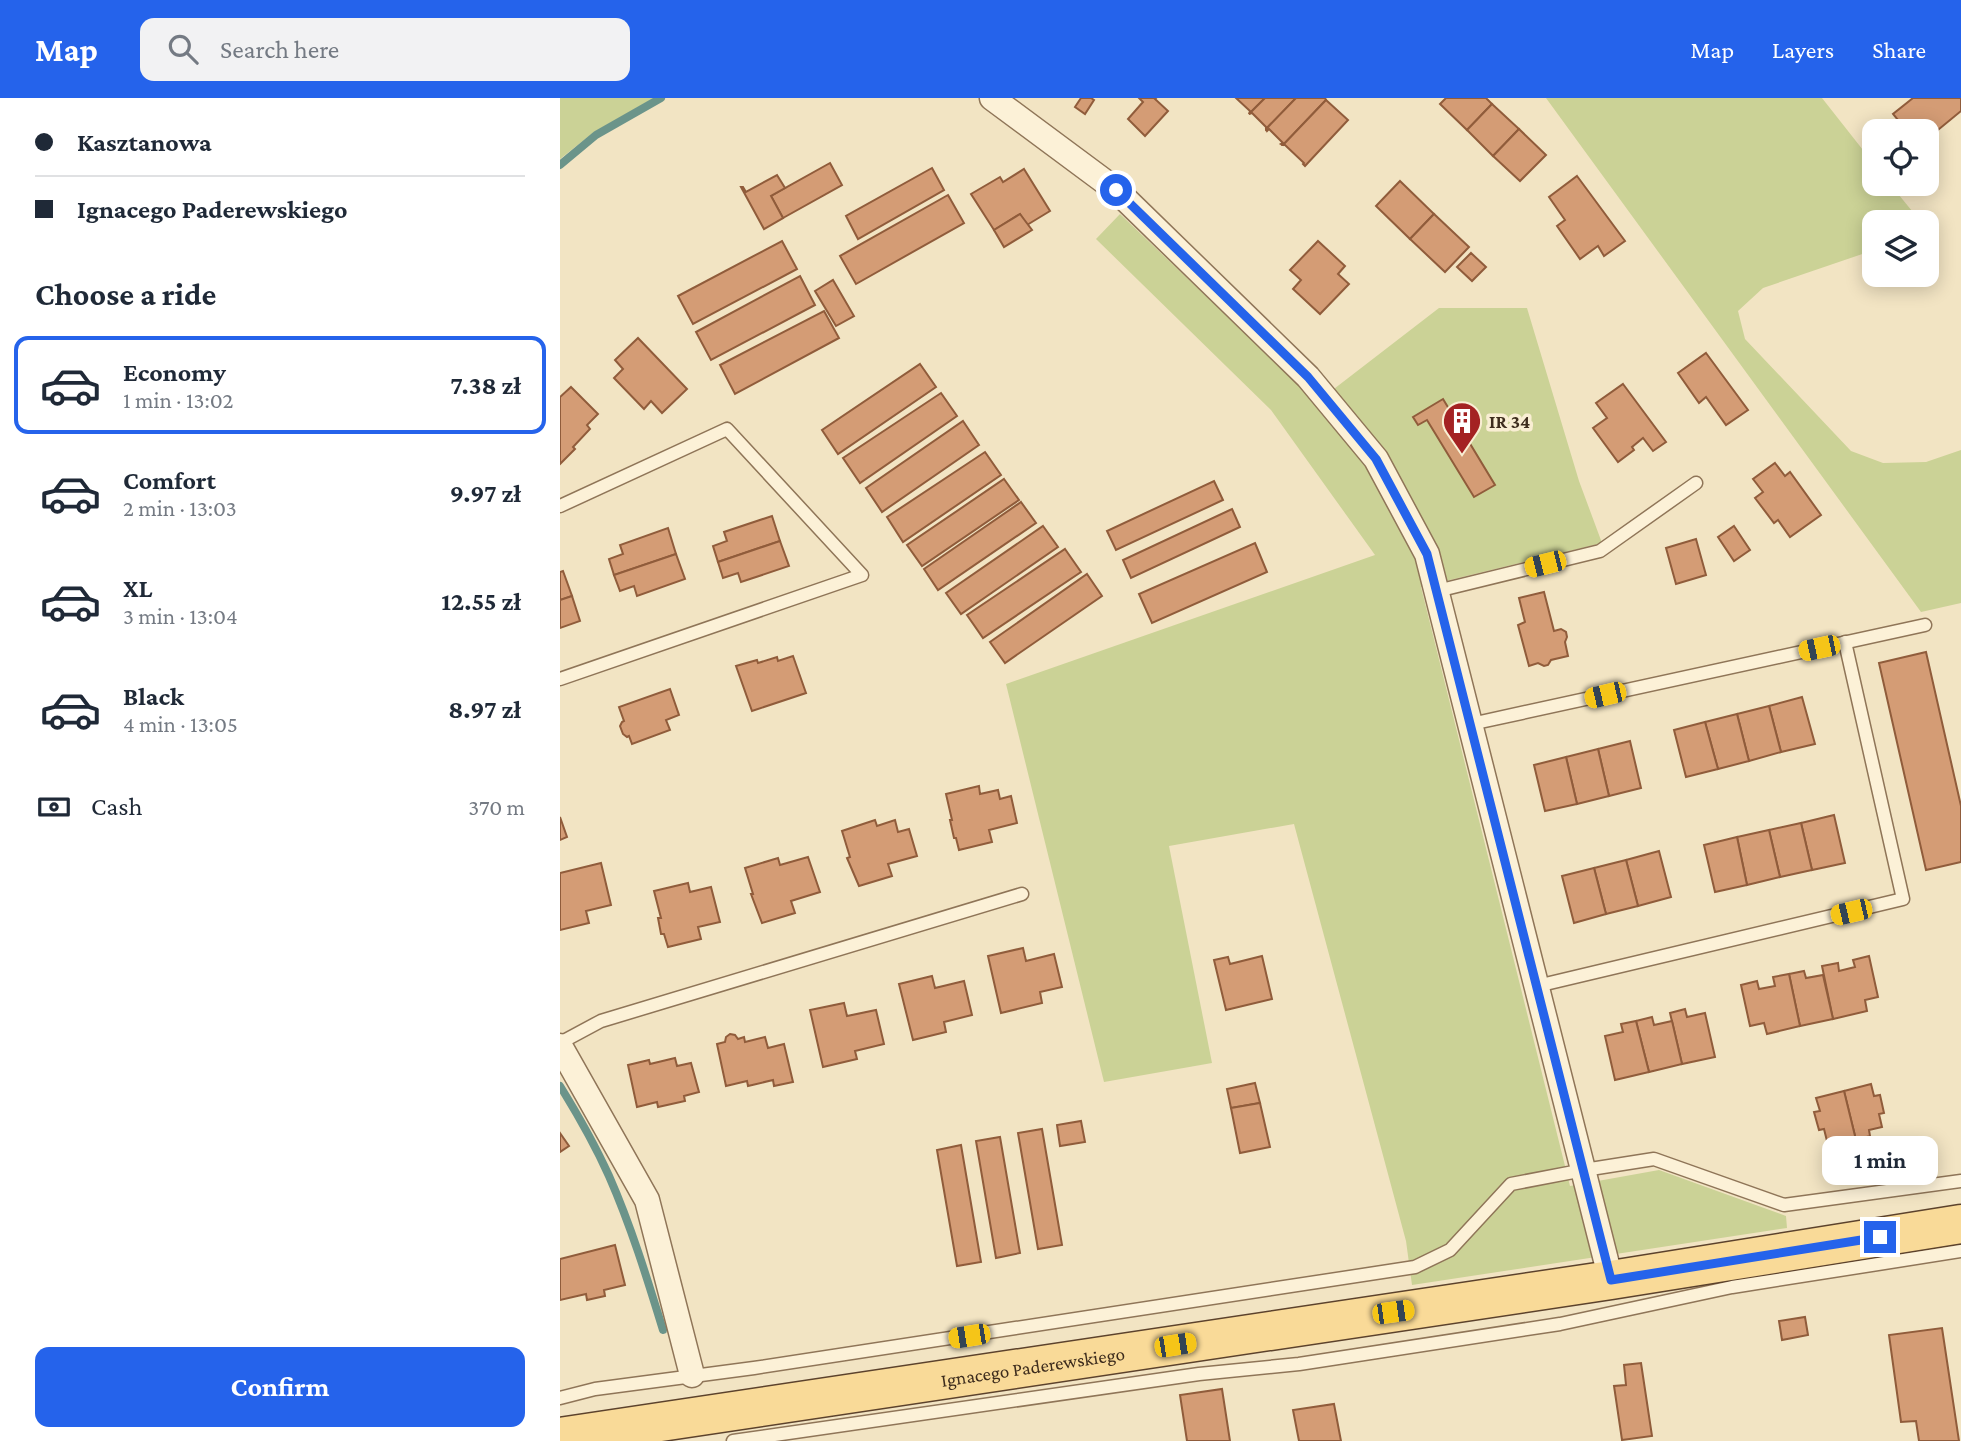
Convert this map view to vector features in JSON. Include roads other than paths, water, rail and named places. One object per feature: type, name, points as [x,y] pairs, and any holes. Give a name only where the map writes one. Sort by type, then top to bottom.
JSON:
[{"type":"main road","name":"Ignacego Paderewskiego","points":[[560,1437],[604,1436],[1961,1224]]},
{"type":"street","points":[[992,98],[1116,190],[1308,377],[1376,459],[1427,554],[1611,1280]]},
{"type":"street","points":[[560,1044],[647,1200],[692,1375]]},
{"type":"lane","points":[[560,506],[727,429],[862,575],[560,679]]},
{"type":"lane","points":[[1437,591],[1600,551],[1696,483]]},
{"type":"lane","points":[[1471,724],[1925,625]]},
{"type":"lane","points":[[1537,986],[1903,899],[1845,642]]},
{"type":"lane","points":[[560,1044],[601,1020],[1022,894]]},
{"type":"lane","points":[[560,1398],[595,1388],[754,1368],[1415,1267],[1450,1250],[1511,1184],[1654,1159],[1784,1205],[1961,1181]]},
{"type":"lane","points":[[733,1441],[1199,1374],[1299,1364],[1560,1324],[1732,1287],[1961,1251]]},
{"type":"waterway","points":[[560,165],[596,135],[661,98]]},
{"type":"waterway","points":[[560,1086],[604,1164],[638,1252],[663,1330]]},
{"type":"place","name":"IR 34","points":[[1462,455]]}]
